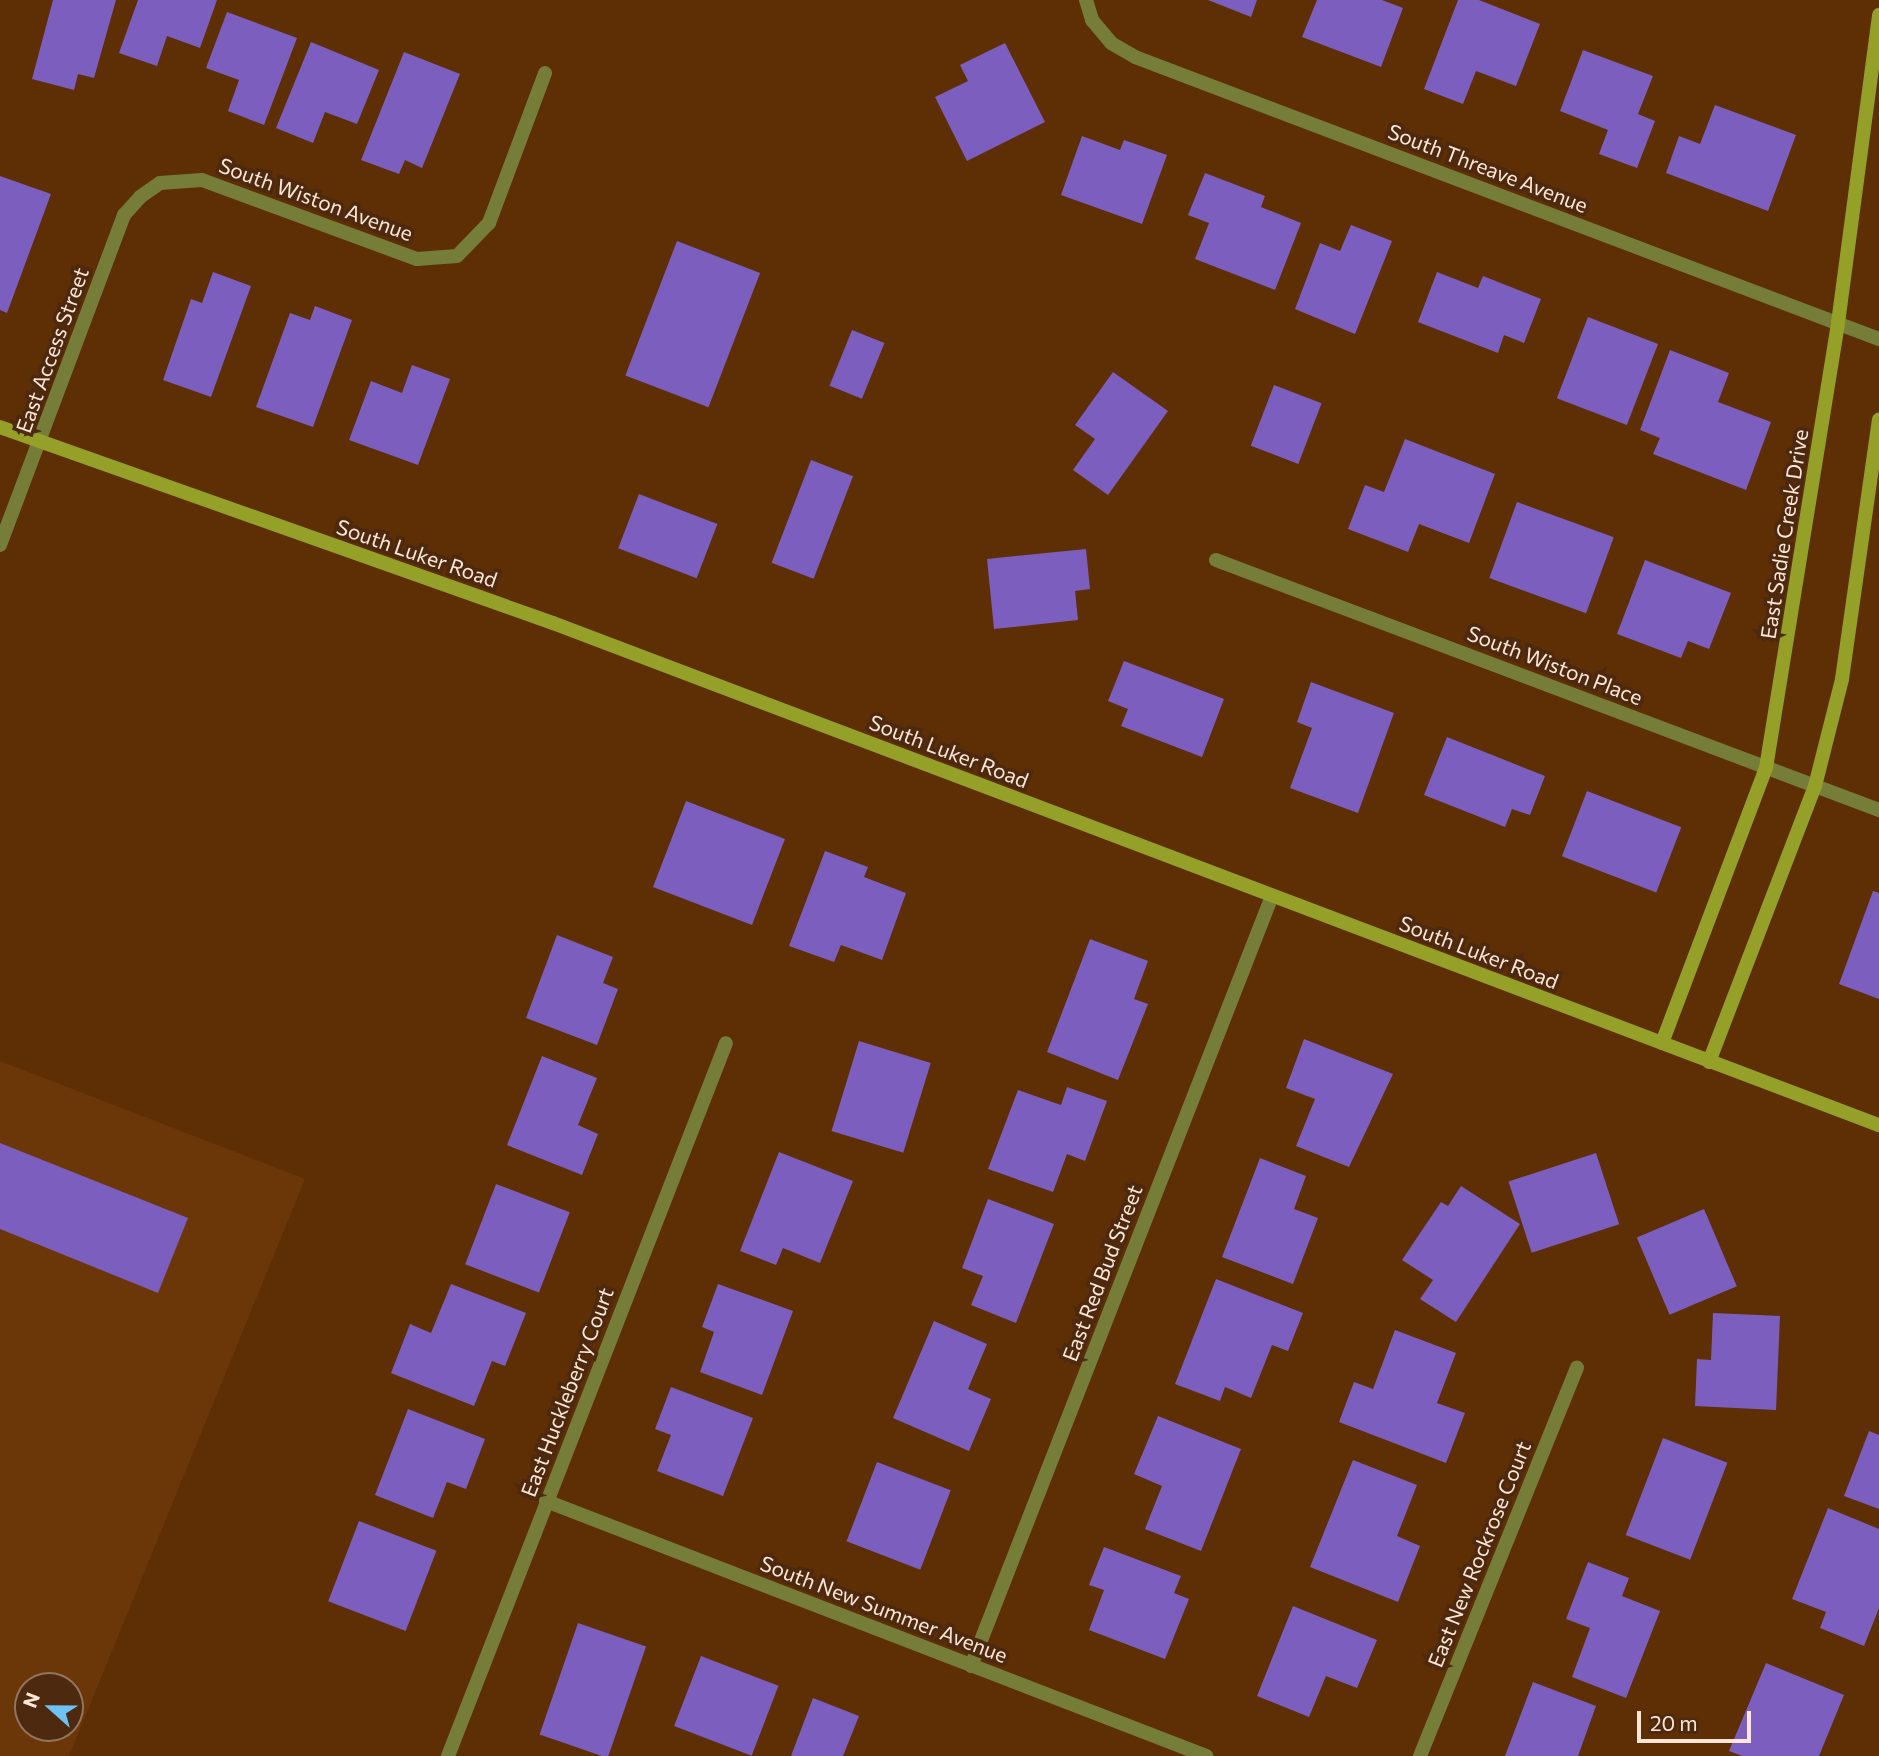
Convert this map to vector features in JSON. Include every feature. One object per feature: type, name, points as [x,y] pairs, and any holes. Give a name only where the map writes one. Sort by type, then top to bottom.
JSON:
[{"type":"street","name":"South Threave Avenue","points":[[1086,0],[1092,20],[1111,43],[1135,57],[1879,338]]},
{"type":"street","name":"East Sadie Creek Drive","points":[[1662,1043],[1766,768],[1838,323],[1879,15]]},
{"type":"street","name":"South Wiston Avenue","points":[[160,183],[202,180],[417,259],[457,256],[489,223],[545,73]]},
{"type":"street","name":"East Access Street","points":[[0,545],[41,442],[124,215],[160,183]]},
{"type":"street","points":[[1709,1062],[1815,786],[1842,679],[1879,421]]},
{"type":"street","name":"South Luker Road","points":[[0,427],[553,623],[1879,1125]]},
{"type":"street","name":"South Wiston Place","points":[[1216,560],[1879,810]]},
{"type":"street","name":"East Red Bud Street","points":[[971,1665],[1272,896]]},
{"type":"street","name":"East Huckleberry Court","points":[[447,1756],[726,1043]]},
{"type":"street","name":"East New Rockrose Court","points":[[1420,1756],[1577,1368]]},
{"type":"street","name":"South New Summer Avenue","points":[[546,1502],[1206,1756]]},
{"type":"shaded area","points":[[0,1061],[305,1179],[84,1719],[84,1672],[14,1672],[14,1742],[75,1742],[69,1756],[0,1756]]},
{"type":"building","points":[[53,0],[116,0],[94,78],[78,74],[74,90],[32,79]]},
{"type":"building","points":[[138,0],[217,0],[200,48],[167,36],[157,66],[119,53]]},
{"type":"building","points":[[1208,0],[1257,0],[1251,17]]},
{"type":"building","points":[[1317,0],[1382,0],[1403,8],[1381,67],[1302,37]]},
{"type":"building","points":[[1458,0],[1479,0],[1540,24],[1516,86],[1476,71],[1463,104],[1424,89]]},
{"type":"building","points":[[227,12],[297,38],[264,125],[228,111],[239,80],[206,68]]},
{"type":"building","points":[[311,42],[379,70],[357,124],[325,112],[313,143],[276,128]]},
{"type":"building","points":[[1005,43],[1045,122],[967,161],[935,97],[968,81],[960,65]]},
{"type":"building","points":[[1583,50],[1653,76],[1638,114],[1655,121],[1637,168],[1599,154],[1608,130],[1560,111]]},
{"type":"building","points":[[404,52],[460,74],[422,168],[405,160],[399,174],[361,160]]},
{"type":"building","points":[[1715,105],[1796,135],[1768,211],[1666,173],[1679,136],[1700,144]]},
{"type":"building","points":[[1082,136],[1120,150],[1124,140],[1167,155],[1142,224],[1061,195]]},
{"type":"building","points":[[1205,173],[1265,196],[1261,207],[1301,223],[1275,290],[1195,259],[1209,223],[1188,215]]},
{"type":"building","points":[[0,176],[51,194],[7,313],[0,310]]},
{"type":"building","points":[[1351,225],[1392,241],[1355,334],[1295,309],[1320,243],[1340,251]]},
{"type":"building","points":[[677,241],[760,273],[708,407],[625,375]]},
{"type":"building","points":[[213,272],[251,286],[211,397],[163,380],[191,299],[202,303]]},
{"type":"building","points":[[1437,272],[1478,288],[1483,276],[1541,299],[1524,343],[1504,335],[1498,353],[1418,322]]},
{"type":"building","points":[[315,306],[352,320],[313,427],[256,407],[290,313],[310,320]]},
{"type":"building","points":[[1588,317],[1658,344],[1627,425],[1557,398]]},
{"type":"building","points":[[852,330],[884,343],[862,399],[830,386]]},
{"type":"building","points":[[1670,350],[1729,373],[1718,402],[1771,422],[1746,490],[1653,454],[1660,438],[1640,430]]},
{"type":"building","points":[[412,365],[450,379],[418,465],[349,440],[371,381],[402,393]]},
{"type":"building","points":[[1113,372],[1168,411],[1108,495],[1073,470],[1095,439],[1075,425]]},
{"type":"building","points":[[1274,385],[1322,403],[1298,464],[1251,446]]},
{"type":"building","points":[[1405,439],[1495,474],[1469,543],[1419,524],[1408,552],[1348,529],[1365,485],[1384,492]]},
{"type":"building","points":[[811,460],[853,476],[814,579],[772,563]]},
{"type":"building","points":[[639,494],[717,524],[697,578],[618,548]]},
{"type":"building","points":[[1517,502],[1614,537],[1586,613],[1489,578]]},
{"type":"building","points":[[1086,549],[1090,589],[1075,591],[1078,620],[994,629],[987,559]]},
{"type":"building","points":[[1645,560],[1731,593],[1709,649],[1688,641],[1681,658],[1617,634]]},
{"type":"building","points":[[1124,661],[1224,699],[1202,757],[1121,726],[1128,709],[1108,701]]},
{"type":"building","points":[[1311,682],[1394,713],[1358,813],[1290,788],[1312,728],[1297,722]]},
{"type":"building","points":[[1447,737],[1545,776],[1530,815],[1512,809],[1505,827],[1424,795]]},
{"type":"building","points":[[1587,791],[1681,827],[1656,893],[1562,856]]},
{"type":"building","points":[[686,801],[785,839],[752,925],[653,887]]},
{"type":"building","points":[[825,851],[868,867],[864,877],[906,893],[882,960],[841,945],[834,962],[789,946]]},
{"type":"building","points":[[1873,891],[1879,893],[1879,999],[1839,984]]},
{"type":"building","points":[[557,935],[613,957],[603,983],[618,989],[597,1045],[526,1018]]},
{"type":"building","points":[[1090,939],[1148,961],[1134,999],[1148,1004],[1118,1080],[1047,1052]]},
{"type":"building","points":[[1304,1039],[1393,1074],[1349,1167],[1296,1146],[1315,1099],[1286,1088]]},
{"type":"building","points":[[859,1041],[931,1063],[903,1153],[832,1131]]},
{"type":"building","points":[[542,1056],[597,1078],[578,1125],[598,1134],[582,1175],[507,1145]]},
{"type":"building","points":[[1067,1087],[1107,1101],[1085,1161],[1067,1154],[1053,1192],[988,1169],[1018,1090],[1061,1105]]},
{"type":"building","points":[[0,1143],[188,1218],[158,1293],[0,1229]]},
{"type":"building","points":[[779,1152],[853,1181],[820,1263],[783,1248],[776,1265],[740,1251]]},
{"type":"building","points":[[1596,1153],[1619,1224],[1532,1253],[1509,1181]]},
{"type":"building","points":[[1260,1158],[1306,1176],[1294,1209],[1318,1218],[1293,1284],[1222,1257]]},
{"type":"building","points":[[496,1184],[570,1212],[539,1293],[465,1264]]},
{"type":"building","points":[[1461,1186],[1520,1224],[1456,1322],[1420,1299],[1433,1280],[1402,1260],[1441,1202],[1448,1206]]},
{"type":"building","points":[[988,1199],[1054,1224],[1016,1323],[971,1305],[983,1276],[962,1268]]},
{"type":"building","points":[[1704,1209],[1737,1286],[1670,1315],[1637,1238]]},
{"type":"building","points":[[1216,1279],[1303,1313],[1288,1351],[1272,1345],[1251,1398],[1225,1387],[1220,1401],[1175,1384]]},
{"type":"building","points":[[451,1284],[526,1313],[505,1366],[492,1361],[474,1406],[391,1373],[410,1324],[431,1333]]},
{"type":"building","points":[[718,1284],[793,1311],[762,1395],[700,1372],[714,1332],[702,1327]]},
{"type":"building","points":[[1713,1313],[1780,1316],[1776,1410],[1695,1406],[1697,1359],[1711,1360]]},
{"type":"building","points":[[934,1321],[987,1344],[968,1389],[991,1399],[969,1451],[893,1418]]},
{"type":"building","points":[[1395,1330],[1456,1353],[1437,1403],[1465,1413],[1446,1463],[1339,1422],[1354,1382],[1373,1389]]},
{"type":"building","points":[[671,1387],[753,1418],[723,1496],[657,1471],[671,1435],[655,1429]]},
{"type":"building","points":[[408,1409],[485,1439],[466,1489],[447,1482],[433,1518],[375,1495]]},
{"type":"building","points":[[1158,1416],[1241,1449],[1201,1551],[1145,1529],[1162,1486],[1134,1474]]},
{"type":"building","points":[[1869,1431],[1879,1435],[1879,1509],[1844,1496]]},
{"type":"building","points":[[1663,1438],[1727,1463],[1690,1560],[1626,1535]]},
{"type":"building","points":[[1353,1460],[1417,1485],[1397,1536],[1420,1546],[1398,1602],[1310,1567]]},
{"type":"building","points":[[877,1462],[951,1490],[920,1570],[847,1541]]},
{"type":"building","points":[[1828,1508],[1879,1529],[1879,1608],[1864,1646],[1820,1628],[1826,1612],[1792,1599]]},
{"type":"building","points":[[359,1521],[436,1551],[406,1631],[328,1601]]},
{"type":"building","points":[[1104,1547],[1181,1576],[1174,1593],[1189,1599],[1165,1659],[1089,1630],[1104,1590],[1089,1585]]},
{"type":"building","points":[[1588,1562],[1629,1578],[1622,1596],[1660,1611],[1626,1698],[1572,1677],[1590,1628],[1566,1619]]},
{"type":"building","points":[[1293,1606],[1377,1640],[1357,1688],[1326,1676],[1309,1717],[1257,1696]]},
{"type":"building","points":[[578,1623],[646,1646],[608,1756],[540,1735]]},
{"type":"building","points":[[701,1656],[778,1686],[752,1756],[674,1726]]},
{"type":"building","points":[[1766,1663],[1844,1695],[1819,1756],[1742,1756],[1729,1751]]},
{"type":"building","points":[[1533,1682],[1596,1706],[1578,1756],[1505,1756]]},
{"type":"building","points":[[813,1698],[859,1716],[843,1756],[791,1756]]}]
